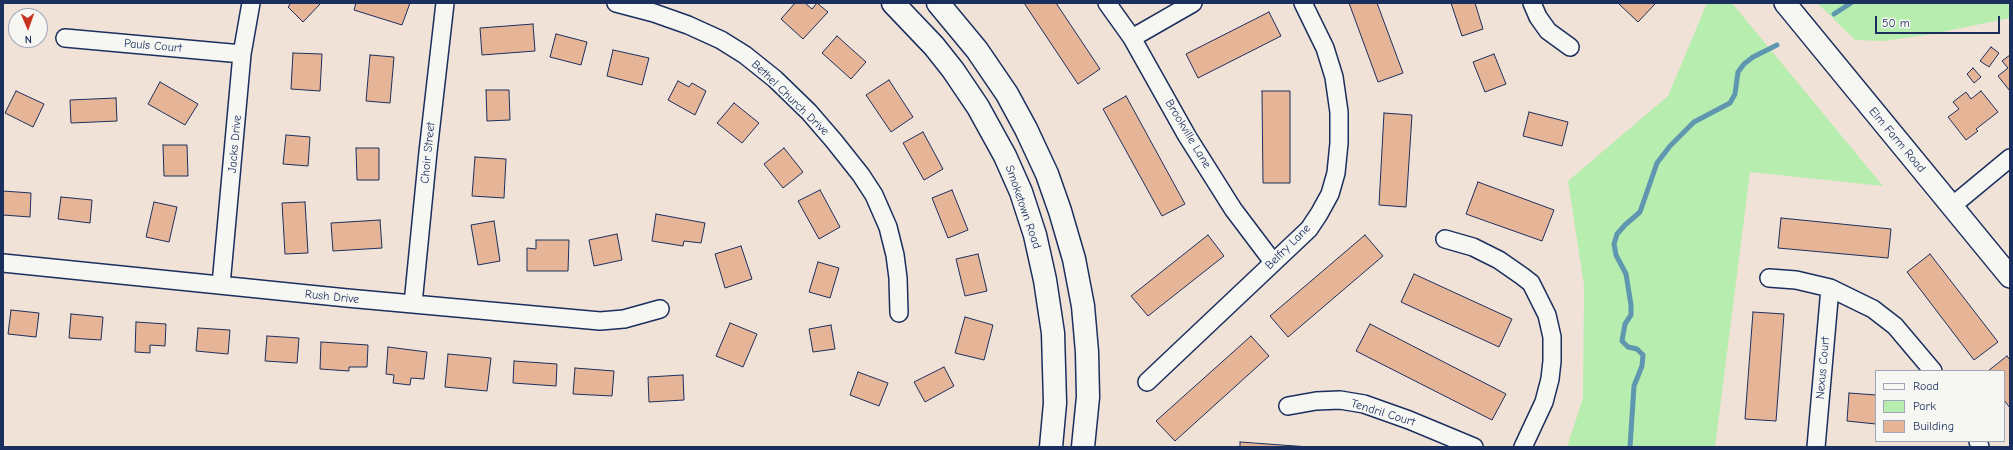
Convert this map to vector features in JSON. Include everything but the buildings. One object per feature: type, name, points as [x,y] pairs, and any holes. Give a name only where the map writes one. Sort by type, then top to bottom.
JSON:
[{"type":"main road","name":"Smoketown Road","points":[[893,3],[934,46],[953,70],[978,107],[1006,156],[1021,192],[1035,235],[1046,280],[1053,333],[1055,403],[1051,447]]},
{"type":"main road","points":[[938,3],[977,50],[1007,94],[1038,155],[1060,211],[1075,267],[1083,306],[1087,352],[1088,397],[1083,447]]},
{"type":"street","name":"Jacks Drive","points":[[221,285],[242,54],[251,3]]},
{"type":"street","name":"Choir Street","points":[[413,304],[428,152],[446,3]]},
{"type":"street","name":"Bethel Church Drive","points":[[616,3],[681,22],[721,40],[745,55],[775,79],[809,112],[834,140],[861,175],[874,195],[888,227],[895,255],[898,278],[899,313]]},
{"type":"street","name":"Brookville Lane","points":[[1107,3],[1132,38],[1187,136],[1225,196],[1274,262]]},
{"type":"street","points":[[1132,38],[1193,3]]},
{"type":"street","name":"Belfry Lane","points":[[1147,382],[1309,229],[1330,194],[1336,173],[1340,143],[1339,112],[1334,76],[1325,48],[1303,3]]},
{"type":"street","points":[[1532,3],[1538,17],[1548,31],[1570,48]]},
{"type":"street","name":"Elm Farm Road","points":[[1785,3],[2010,277]]},
{"type":"street","name":"Pauls Court","points":[[65,38],[242,54]]},
{"type":"street","points":[[1952,206],[2010,158]]},
{"type":"street","points":[[1445,239],[1473,247],[1498,260],[1522,276],[1531,283],[1540,298],[1547,315],[1552,337],[1550,379],[1544,402],[1522,447]]},
{"type":"street","name":"Rush Drive","points":[[3,263],[600,321],[624,319],[660,309]]},
{"type":"street","points":[[1769,278],[1796,280],[1830,288],[1873,309],[1896,326],[1932,370]]},
{"type":"street","name":"Nexus Court","points":[[1816,447],[1830,288]]},
{"type":"street","name":"Tendril Court","points":[[1288,406],[1316,401],[1340,400],[1364,404],[1409,420],[1474,447]]},
{"type":"green space","points":[[1707,3],[1732,3],[1883,186],[1750,172],[1715,447],[1567,447],[1583,398],[1584,285],[1568,181],[1668,96]]},
{"type":"green space","points":[[1817,3],[2010,3],[2010,18],[1927,35],[1883,41],[1855,40]]},
{"type":"waterway","points":[[1834,14],[1851,3]]},
{"type":"waterway","points":[[1630,447],[1634,386],[1642,366],[1643,355],[1637,349],[1628,347],[1622,341],[1625,324],[1631,315],[1631,305],[1626,274],[1616,255],[1614,244],[1617,234],[1640,212],[1657,163],[1670,146],[1694,122],[1730,103],[1735,94],[1738,72],[1744,64],[1753,57],[1777,45]]}]
